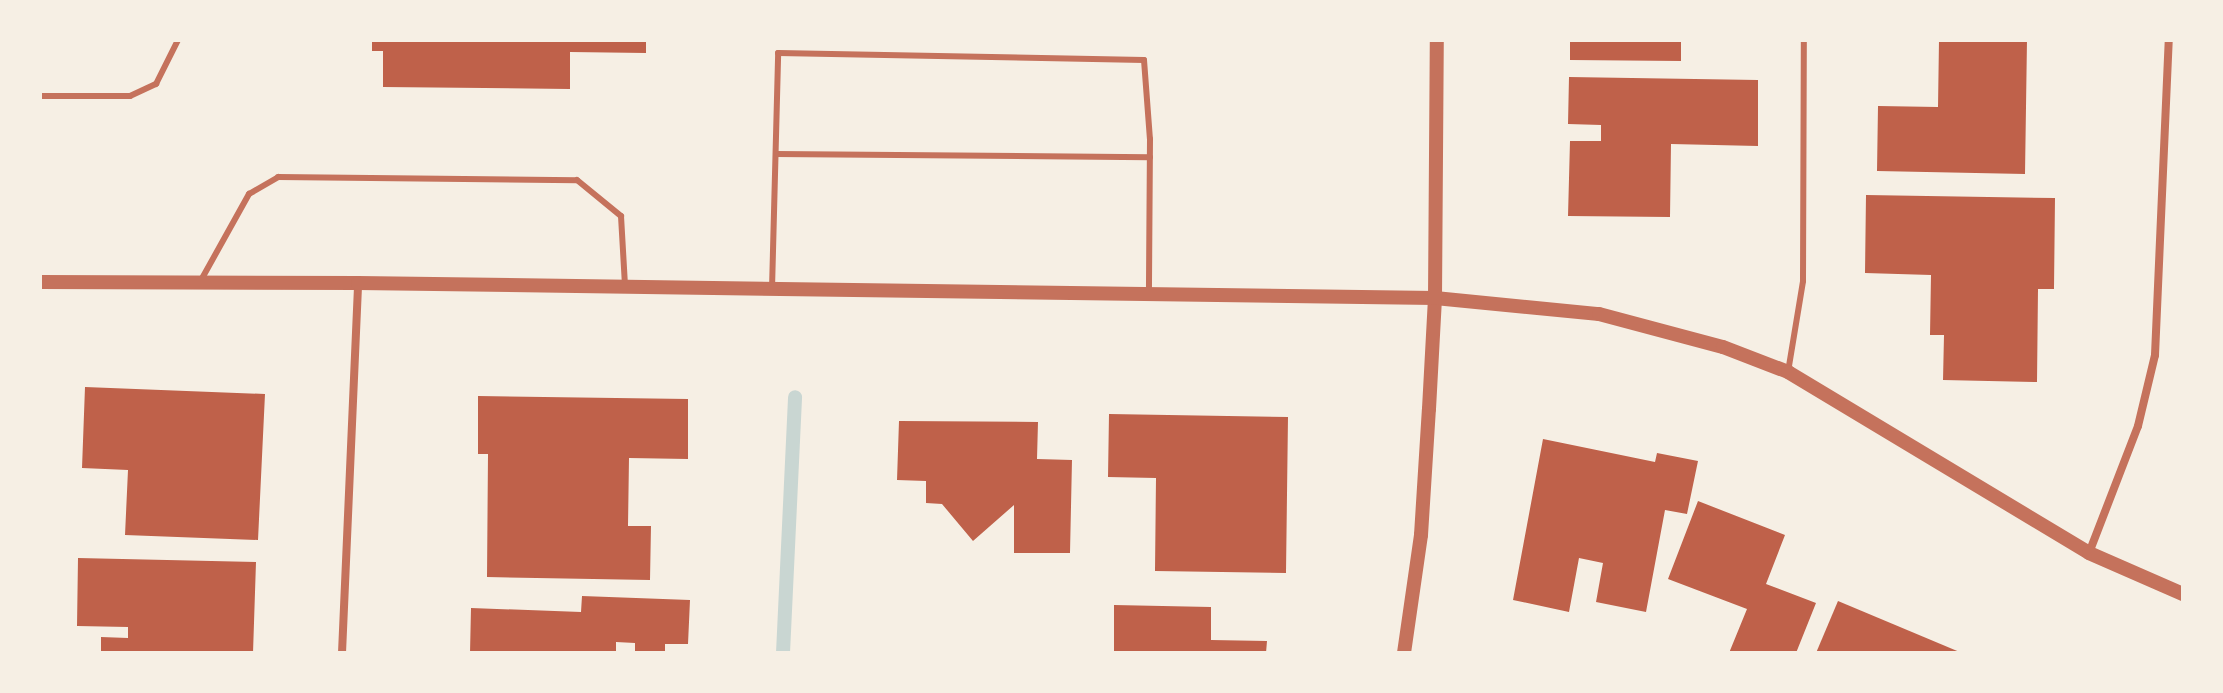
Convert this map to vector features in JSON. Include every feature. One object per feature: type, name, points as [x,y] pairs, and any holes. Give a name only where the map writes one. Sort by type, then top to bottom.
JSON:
[{"type":"street","points":[[1404,653],[1421,535],[1435,298],[1437,40]]},
{"type":"street","points":[[2089,553],[2138,426],[2155,355],[2169,40]]},
{"type":"street","points":[[40,282],[625,286],[1435,298],[1599,314],[1723,347],[1788,372],[2089,553],[2183,594]]},
{"type":"street","points":[[342,653],[358,283]]},
{"type":"lane","points":[[40,96],[130,96],[156,84],[178,40]]},
{"type":"lane","points":[[1788,372],[1803,281],[1804,40]]},
{"type":"lane","points":[[772,289],[778,53],[1144,60],[1150,157],[1149,294]]},
{"type":"lane","points":[[776,154],[1150,157]]},
{"type":"lane","points":[[200,282],[249,194],[278,177],[561,179],[577,180],[621,216],[625,286]]},
{"type":"building","points":[[372,40],[646,40],[646,53],[570,52],[570,89],[383,87],[383,51],[372,51]]},
{"type":"building","points":[[1570,40],[1681,40],[1681,61],[1570,60]]},
{"type":"building","points":[[1939,40],[2027,40],[2025,174],[1877,171],[1878,106],[1938,107]]},
{"type":"building","points":[[1569,77],[1758,80],[1758,146],[1671,144],[1670,217],[1568,216],[1570,141],[1601,141],[1601,125],[1568,124]]},
{"type":"building","points":[[1866,195],[2055,198],[2054,289],[2038,289],[2037,382],[1943,380],[1944,335],[1930,335],[1931,275],[1865,273]]},
{"type":"building","points":[[85,387],[265,394],[258,540],[125,535],[128,470],[82,468]]},
{"type":"building","points":[[478,396],[688,399],[688,459],[629,458],[628,526],[651,526],[650,580],[487,577],[488,454],[478,454]]},
{"type":"building","points":[[1109,414],[1288,417],[1286,573],[1155,571],[1156,478],[1108,477]]},
{"type":"building","points":[[899,421],[1038,422],[1037,459],[1072,460],[1070,553],[1014,553],[1014,505],[973,541],[942,504],[926,503],[926,481],[897,480]]},
{"type":"building","points":[[1543,439],[1655,462],[1657,453],[1698,461],[1687,514],[1665,510],[1646,612],[1596,602],[1603,563],[1579,558],[1569,612],[1513,600]]},
{"type":"building","points":[[1698,501],[1785,535],[1766,584],[1816,603],[1796,653],[1729,653],[1747,609],[1668,579]]},
{"type":"building","points":[[78,558],[256,562],[253,653],[101,653],[101,637],[128,638],[128,627],[77,626]]},
{"type":"building","points":[[582,596],[690,600],[688,644],[665,644],[665,653],[635,653],[635,643],[616,642],[616,653],[470,653],[471,608],[581,612]]},
{"type":"building","points":[[1838,601],[1962,653],[1816,653]]},
{"type":"building","points":[[1114,605],[1211,607],[1211,640],[1267,641],[1266,653],[1114,653]]},
{"type":"waterway","points":[[783,653],[795,397]]}]
